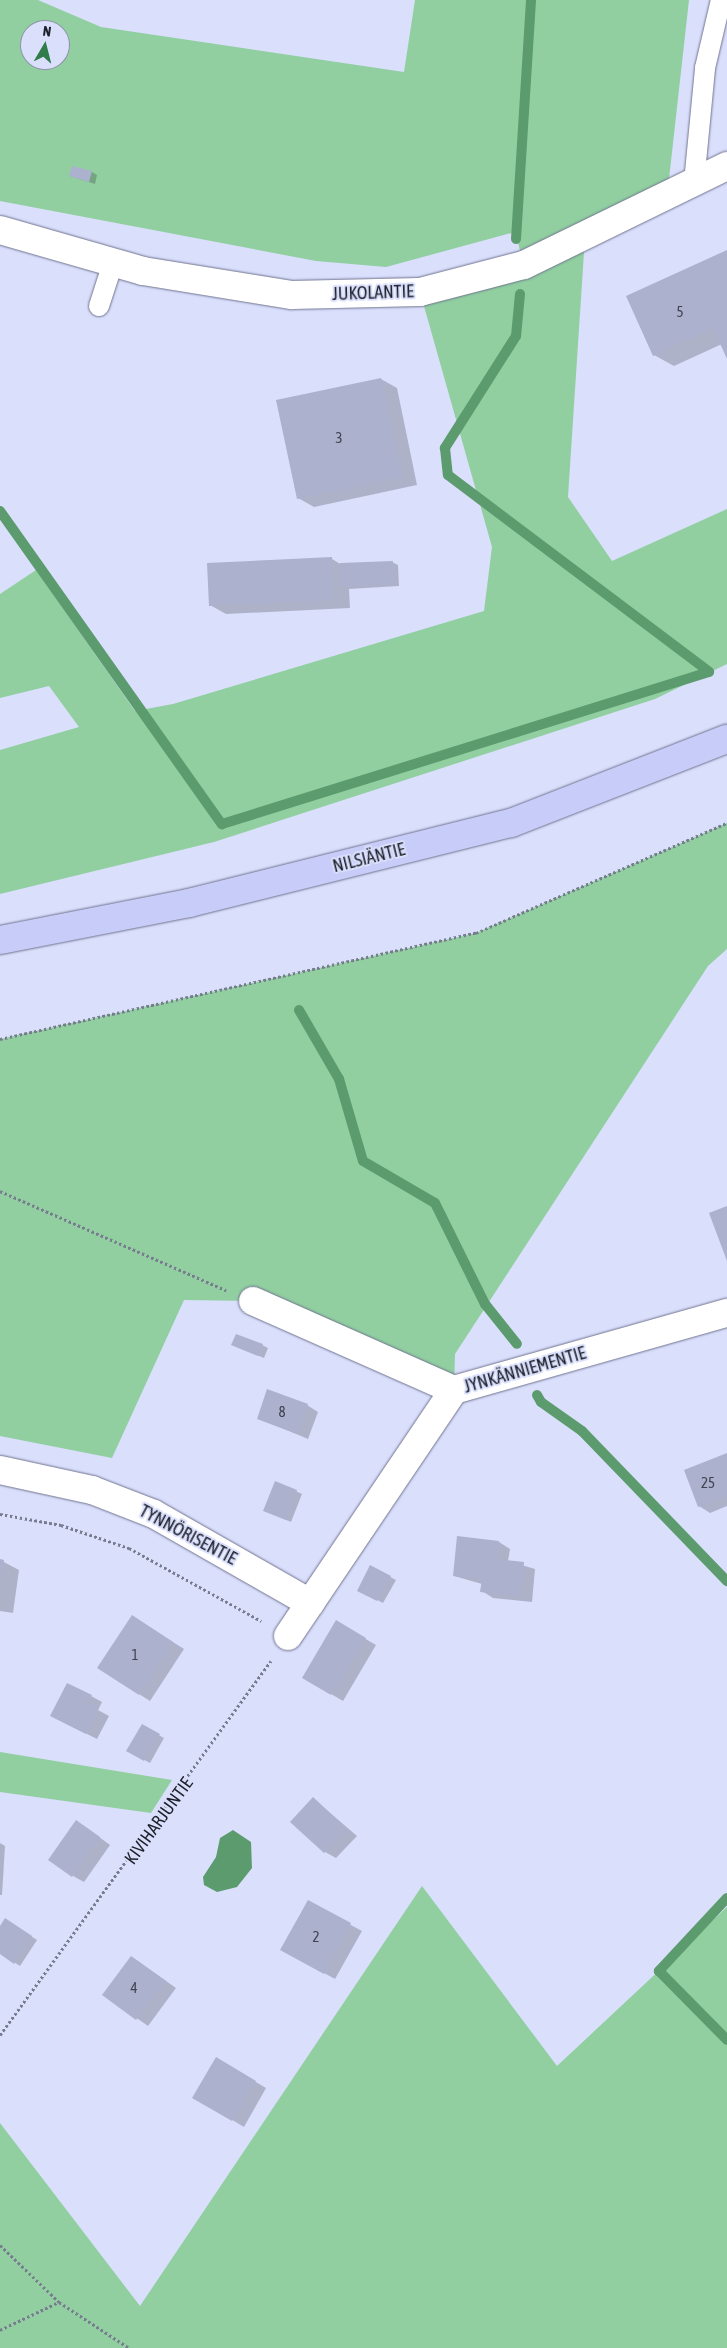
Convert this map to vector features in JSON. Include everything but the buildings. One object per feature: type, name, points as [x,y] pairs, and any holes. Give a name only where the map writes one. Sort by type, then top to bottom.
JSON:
[{"type":"main road","name":"NILSIÄNTIE","points":[[0,940],[189,903],[511,823],[727,738]]},
{"type":"street","name":"JUKOLANTIE","points":[[0,230],[113,263],[292,295],[420,292],[524,265],[694,184],[727,166]]},
{"type":"street","points":[[253,1301],[454,1390]]},
{"type":"street","name":"JYNKÄNNIEMENTIE","points":[[310,1603],[454,1390],[727,1313]]},
{"type":"street","name":"TYNNÖRISENTIE","points":[[0,1470],[92,1490],[154,1514],[310,1603]]},
{"type":"street","points":[[288,1636],[310,1603]]},
{"type":"lane","points":[[694,184],[705,68],[721,0]]},
{"type":"lane","points":[[99,306],[113,263]]},
{"type":"path","points":[[0,1039],[476,933],[727,823]]},
{"type":"path","points":[[0,1191],[253,1301]]},
{"type":"path","points":[[0,1514],[61,1525],[129,1548],[288,1636]]},
{"type":"path","name":"KIVIHARJUNTIE","points":[[0,2035],[216,1742],[288,1636]]},
{"type":"path","points":[[0,2245],[59,2302],[129,2348]]},
{"type":"path","points":[[0,2330],[59,2302]]},
{"type":"shaded area","points":[[0,0],[38,0],[101,27],[404,72],[415,0],[689,0],[667,197],[585,237],[568,497],[612,561],[727,509],[727,664],[655,699],[214,842],[0,894],[0,750],[79,727],[49,686],[0,698],[0,594],[36,570],[135,711],[173,704],[484,611],[492,547],[420,292],[524,265],[515,232],[386,267],[316,261],[0,201]]},
{"type":"shaded area","points":[[727,823],[727,949],[708,966],[455,1354],[454,1390],[253,1301],[184,1300],[112,1458],[0,1436],[0,1039],[476,933]]},
{"type":"shaded area","points":[[0,1752],[172,1780],[151,1813],[0,1792]]},
{"type":"shaded area","points":[[233,1830],[251,1842],[252,1868],[237,1887],[217,1892],[204,1885],[203,1877],[216,1857],[220,1838]]},
{"type":"shaded area","points":[[422,1886],[557,2066],[727,1907],[727,2348],[0,2348],[0,2123],[140,2306]]},
{"type":"waterway","points":[[516,239],[531,0]]},
{"type":"waterway","points":[[520,294],[516,336],[445,448],[448,475],[709,672]]},
{"type":"waterway","points":[[0,511],[222,824],[709,672]]},
{"type":"waterway","points":[[299,1010],[339,1079],[363,1161],[435,1203],[485,1304],[517,1344]]},
{"type":"waterway","points":[[537,1395],[541,1402],[582,1431],[727,1581]]},
{"type":"waterway","points":[[727,1898],[659,1971],[727,2040]]}]
